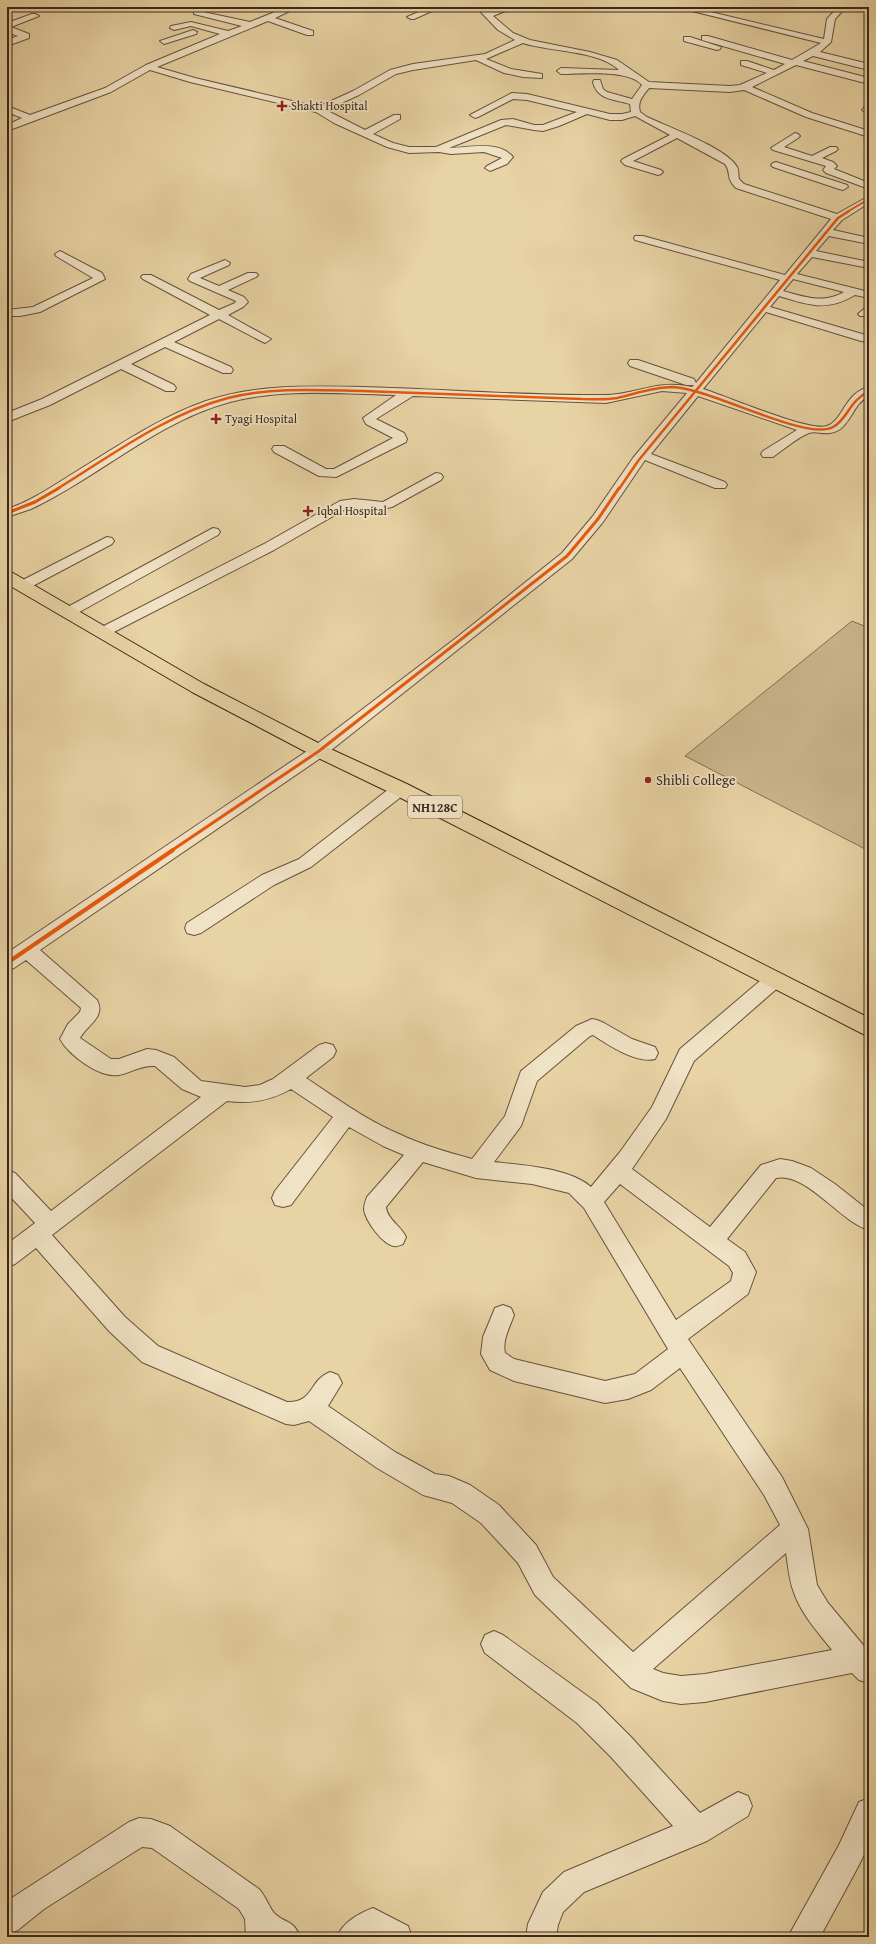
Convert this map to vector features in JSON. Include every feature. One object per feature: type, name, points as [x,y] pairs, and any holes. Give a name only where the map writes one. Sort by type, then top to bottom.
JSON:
[{"type":"highway","name":"NH128C","points":[[15,581],[198,688],[319,751],[400,789],[869,1028]]},
{"type":"street","points":[[178,7],[197,10],[250,26]]},
{"type":"street","points":[[7,128],[29,118],[108,90],[149,67],[294,7]]},
{"type":"street","points":[[411,17],[437,7]]},
{"type":"street","points":[[480,7],[507,32],[522,40],[542,46],[602,58],[619,65],[629,74],[643,81],[646,85],[730,89],[744,87],[813,53],[826,42],[831,19],[842,7]]},
{"type":"street","points":[[488,16],[511,7]]},
{"type":"street","points":[[680,7],[826,42]]},
{"type":"street","points":[[272,8],[284,11]]},
{"type":"street","points":[[7,26],[35,16]]},
{"type":"street","points":[[268,18],[310,33]]},
{"type":"street","points":[[174,28],[191,24],[228,34]]},
{"type":"street","points":[[164,41],[204,28]]},
{"type":"street","points":[[7,29],[26,36],[7,42]]},
{"type":"street","points":[[705,38],[719,45]]},
{"type":"street","points":[[687,39],[795,62],[869,82]]},
{"type":"street","points":[[319,110],[356,93],[385,76],[404,69],[492,55],[522,40]]},
{"type":"street","points":[[813,53],[869,67]]},
{"type":"street","points":[[479,58],[489,64],[514,72],[539,76]]},
{"type":"street","points":[[859,65],[869,60]]},
{"type":"street","points":[[744,63],[775,73]]},
{"type":"street","points":[[149,67],[193,80],[319,110],[365,134],[399,148],[424,151],[437,150],[462,152],[484,148],[508,157],[504,162],[490,168]]},
{"type":"street","points":[[561,72],[592,71],[629,74]]},
{"type":"street","points":[[597,82],[599,90],[604,94],[634,102]]},
{"type":"street","points":[[646,85],[635,98],[634,102],[636,112],[641,117],[678,134],[730,164],[733,168],[734,180],[740,186],[838,218]]},
{"type":"street","points":[[744,87],[809,115],[869,134]]},
{"type":"street","points":[[475,115],[516,96],[527,97],[613,118],[636,112]]},
{"type":"street","points":[[869,107],[867,110],[869,111]]},
{"type":"street","points":[[9,111],[29,118]]},
{"type":"street","points":[[437,150],[504,122],[512,121],[533,128],[542,128],[586,111]]},
{"type":"street","points":[[365,134],[397,117]]},
{"type":"street","points":[[658,172],[628,163],[626,161],[678,134]]},
{"type":"street","points":[[795,136],[776,148],[832,165],[828,170],[829,171],[869,186]]},
{"type":"street","points":[[813,159],[833,148]]},
{"type":"street","points":[[776,165],[869,195]]},
{"type":"street","points":[[7,963],[319,751],[568,556],[582,540],[643,455],[696,388],[788,277],[810,253],[838,218],[869,199]]},
{"type":"street","points":[[827,232],[869,241]]},
{"type":"street","points":[[639,238],[788,277],[869,295]]},
{"type":"street","points":[[810,253],[869,265]]},
{"type":"street","points":[[7,313],[20,313],[36,310],[99,279],[98,275],[60,254]]},
{"type":"street","points":[[7,418],[46,402],[218,314],[239,305],[242,302],[196,281],[193,278],[226,263]]},
{"type":"street","points":[[218,290],[252,275]]},
{"type":"street","points":[[148,277],[265,339]]},
{"type":"street","points":[[776,292],[824,304],[838,301],[854,291]]},
{"type":"street","points":[[763,308],[865,339]]},
{"type":"street","points":[[163,342],[227,370]]},
{"type":"street","points":[[634,363],[696,388],[808,428],[827,430],[838,425],[853,400],[869,391]]},
{"type":"street","points":[[121,364],[170,388]]},
{"type":"street","points":[[7,513],[39,500],[158,429],[193,411],[225,400],[264,393],[291,391],[412,391],[606,399],[621,398],[661,387],[696,388]]},
{"type":"street","points":[[279,449],[324,473],[336,473],[401,439],[399,436],[370,421],[369,418],[412,391]]},
{"type":"street","points":[[768,454],[808,428]]},
{"type":"street","points":[[643,455],[720,485]]},
{"type":"street","points":[[103,632],[268,547],[345,504],[352,502],[376,506],[388,505],[436,477]]},
{"type":"street","points":[[69,612],[213,532]]},
{"type":"street","points":[[15,581],[107,541]]},
{"type":"street","points":[[194,928],[268,880],[306,863],[400,789]]},
{"type":"street","points":[[27,950],[90,1006],[92,1010],[90,1016],[74,1029],[70,1039],[74,1044],[100,1064],[109,1068],[120,1067],[146,1058],[154,1058],[168,1064],[194,1087],[247,1095],[264,1092],[292,1079],[326,1051]]},
{"type":"street","points":[[592,1201],[619,1171],[639,1145],[659,1112],[680,1066],[687,1055],[774,980]]},
{"type":"street","points":[[476,1169],[514,1120],[528,1077],[583,1031],[592,1027],[597,1028],[625,1045],[648,1052]]},
{"type":"street","points":[[292,1079],[346,1115],[390,1140],[418,1152],[476,1169],[532,1175],[574,1186],[592,1201],[678,1344],[773,1486],[795,1529],[806,1589],[819,1612],[863,1664]]},
{"type":"street","points":[[7,1257],[223,1092]]},
{"type":"street","points":[[283,1198],[346,1115]]},
{"type":"street","points":[[395,1237],[376,1216],[374,1209],[375,1204],[418,1152]]},
{"type":"street","points":[[712,1241],[769,1171],[776,1168],[793,1170],[807,1176],[857,1214],[866,1220],[869,1220]]},
{"type":"street","points":[[502,1314],[492,1349],[495,1359],[504,1366],[514,1370],[605,1392],[628,1388],[643,1382],[678,1344],[740,1287],[745,1272],[741,1264],[619,1171]]},
{"type":"street","points":[[7,1179],[43,1229],[117,1324],[150,1354],[170,1364],[286,1413],[295,1414],[305,1412],[311,1408],[330,1383]]},
{"type":"street","points":[[311,1408],[386,1460],[432,1486],[449,1488],[461,1494],[490,1514],[528,1554],[544,1586],[641,1678],[663,1686],[681,1690],[705,1688],[863,1664]]},
{"type":"street","points":[[632,1670],[795,1529]]},
{"type":"street","points":[[494,1644],[587,1713],[621,1747],[697,1831]]},
{"type":"street","points":[[541,1937],[543,1924],[553,1902],[574,1882],[697,1831],[738,1806]]},
{"type":"street","points":[[803,1937],[849,1855],[869,1812]]},
{"type":"street","points":[[7,1919],[34,1899],[139,1832],[151,1833],[160,1836],[249,1899],[259,1910],[269,1932]]},
{"type":"street","points":[[352,1937],[373,1923],[397,1937]]},
{"type":"shaded area","points":[[852,621],[869,628],[869,851],[685,756]]},
{"type":"cycle path","points":[[7,963],[319,751],[461,641],[567,556],[598,519],[638,461],[838,218],[869,199]]},
{"type":"cycle path","points":[[7,513],[43,498],[142,437],[175,419],[210,404],[265,392],[322,390],[606,399],[653,389],[672,387],[707,394],[772,418],[806,428],[826,430],[833,428],[838,424],[855,400],[869,391]]},
{"type":"place","name":"Shakti Hospital","points":[[282,106]]},
{"type":"place","name":"Tyagi Hospital","points":[[216,419]]},
{"type":"place","name":"Iqbal Hospital","points":[[308,511]]},
{"type":"place","name":"Shibli College","points":[[648,780]]}]
